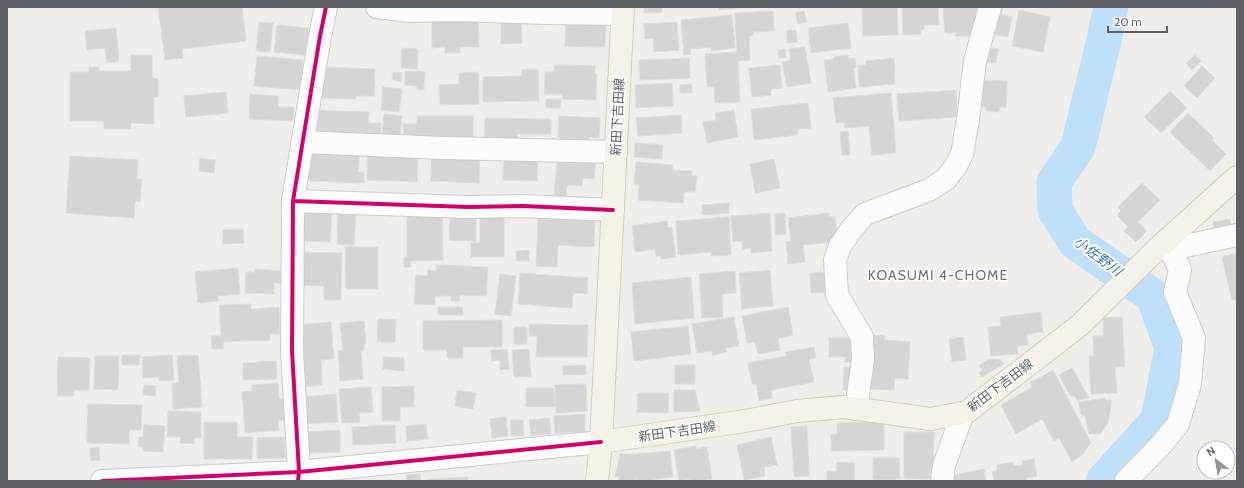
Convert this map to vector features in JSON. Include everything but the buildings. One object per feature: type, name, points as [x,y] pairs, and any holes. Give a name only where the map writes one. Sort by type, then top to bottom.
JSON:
[{"type":"main road","name":"新田下吉田線","points":[[597,481],[601,442],[623,10]]},
{"type":"main road","name":"新田下吉田線","points":[[601,442],[745,421],[797,411],[844,407],[931,419],[967,412],[1080,325],[1164,248],[1237,177]]},
{"type":"street","points":[[298,477],[292,351],[293,201],[326,7]]},
{"type":"street","points":[[377,7],[410,11],[457,10],[546,14],[623,10]]},
{"type":"street","points":[[856,409],[863,359],[862,337],[837,295],[834,260],[840,246],[865,214],[929,190],[946,179],[956,166],[962,154],[975,61],[990,7]]},
{"type":"street","points":[[302,142],[443,148],[616,152]]},
{"type":"street","points":[[293,201],[468,207],[523,206],[613,210]]},
{"type":"street","points":[[1126,481],[1160,446],[1178,424],[1190,384],[1194,338],[1175,292],[1180,270],[1164,248],[1237,235]]},
{"type":"street","points":[[942,481],[944,465],[963,413]]},
{"type":"street","points":[[102,481],[298,477],[601,442]]},
{"type":"waterway","name":"小佐野川","points":[[1103,481],[1158,420],[1172,348],[1153,296],[1075,242],[1055,210],[1054,182],[1078,147],[1111,7]]},
{"type":"cycle path","points":[[298,481],[299,472],[292,351],[293,201],[326,7]]},
{"type":"cycle path","points":[[293,201],[468,207],[523,206],[613,210]]},
{"type":"cycle path","points":[[102,481],[299,472],[601,442]]},
{"type":"district","name":"KOASUMI 4-CHOME","points":[[938,275]]}]
